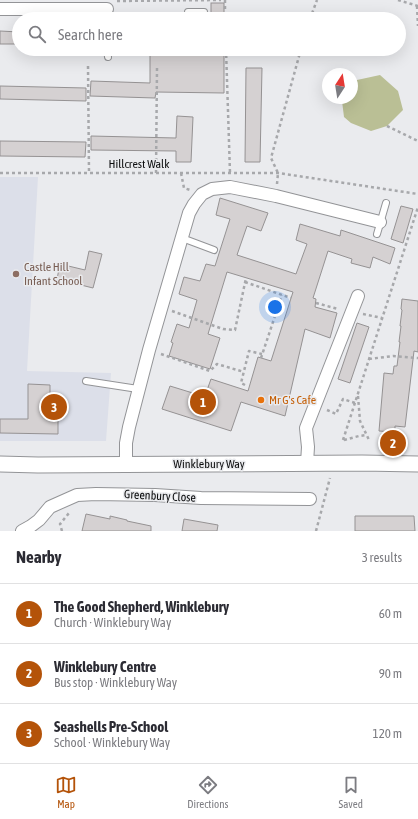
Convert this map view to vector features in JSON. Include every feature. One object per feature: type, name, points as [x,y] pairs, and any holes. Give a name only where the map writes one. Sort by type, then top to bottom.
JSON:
[{"type":"street","points":[[0,9],[109,10]]},
{"type":"street","points":[[126,464],[128,427],[138,389],[189,213],[202,194],[212,189],[230,187],[276,196],[379,228]]},
{"type":"street","points":[[307,463],[308,447],[306,428],[358,296]]},
{"type":"street","name":"Winklebury Way","points":[[0,464],[362,462],[418,464]]},
{"type":"street","name":"Greenbury Close","points":[[22,531],[39,520],[50,507],[77,494],[155,495],[202,498],[310,499]]},
{"type":"lane","points":[[188,12],[204,12]]},
{"type":"lane","points":[[379,228],[386,203]]},
{"type":"lane","points":[[182,238],[214,250]]},
{"type":"lane","points":[[86,381],[138,389]]},
{"type":"path","points":[[109,10],[158,0],[221,0]]},
{"type":"path","points":[[225,0],[225,12]]},
{"type":"path","points":[[313,12],[317,0]]},
{"type":"path","points":[[398,0],[418,6],[418,26]]},
{"type":"path","points":[[226,56],[230,173]]},
{"type":"path","points":[[276,196],[278,173],[271,158],[299,56]]},
{"type":"path","points":[[88,66],[89,173]]},
{"type":"path","points":[[156,173],[157,68]]},
{"type":"path","points":[[387,126],[418,141]]},
{"type":"path","points":[[180,172],[184,188],[202,194]]},
{"type":"path","name":"Hillcrest Walk","points":[[0,173],[278,173],[418,194]]},
{"type":"path","points":[[367,436],[359,436],[343,440],[418,207]]},
{"type":"path","points":[[162,308],[223,329],[235,330],[245,280],[291,298]]},
{"type":"path","points":[[261,358],[282,295]]},
{"type":"path","points":[[316,303],[338,309]]},
{"type":"path","points":[[360,314],[382,318]]},
{"type":"path","points":[[149,350],[210,371],[217,364],[244,372]]},
{"type":"path","points":[[245,385],[241,383],[249,350],[262,354]]},
{"type":"path","points":[[369,359],[393,356],[418,358]]},
{"type":"path","points":[[358,394],[360,421],[368,440]]},
{"type":"path","points":[[326,410],[336,414],[343,399],[355,403]]},
{"type":"path","points":[[316,531],[330,478]]},
{"type":"path","points":[[62,531],[60,524],[70,512]]},
{"type":"shaded area","points":[[0,177],[38,177],[27,371],[111,373],[106,441],[0,441]]},
{"type":"green space","points":[[380,75],[398,91],[403,110],[387,126],[371,131],[351,123],[344,117],[342,104],[358,104],[358,80]]},
{"type":"building","points":[[211,3],[224,3],[224,12],[211,12]]},
{"type":"building","points":[[0,31],[12,32],[12,44],[0,44]]},
{"type":"building","points":[[150,56],[224,56],[224,93],[156,92],[155,98],[90,96],[91,81],[150,83]]},
{"type":"building","points":[[246,68],[262,68],[260,162],[245,162]]},
{"type":"building","points":[[0,86],[86,88],[86,101],[0,99]]},
{"type":"building","points":[[177,116],[193,117],[191,162],[176,162],[176,151],[91,150],[91,136],[176,138]]},
{"type":"building","points":[[0,141],[86,142],[85,157],[0,156]]},
{"type":"building","points":[[220,198],[268,213],[261,231],[247,226],[237,255],[296,274],[307,244],[296,240],[300,224],[340,236],[341,230],[395,248],[390,264],[373,257],[370,268],[351,263],[352,259],[328,251],[313,298],[316,299],[315,307],[337,313],[330,338],[305,329],[285,416],[241,402],[231,431],[162,409],[170,386],[196,394],[197,390],[206,393],[211,379],[248,391],[258,357],[271,361],[293,292],[227,272],[208,334],[220,338],[210,369],[169,356],[173,343],[171,342],[177,324],[189,328],[197,300],[179,294],[184,277],[200,281],[206,264],[215,266],[230,219],[216,215]]},
{"type":"building","points":[[401,206],[413,209],[403,243],[391,239]]},
{"type":"building","points":[[89,251],[102,254],[93,288],[57,279],[60,264],[85,270]]},
{"type":"building","points":[[402,299],[418,301],[418,352],[414,351],[405,427],[395,426],[395,432],[379,431],[384,373],[393,374],[394,366],[397,366],[400,342]]},
{"type":"building","points":[[357,323],[369,327],[350,383],[338,379]]},
{"type":"building","points":[[28,384],[50,385],[50,400],[58,400],[58,434],[0,433],[0,419],[28,419]]},
{"type":"building","points":[[86,514],[110,519],[110,516],[151,526],[151,531],[82,531]]},
{"type":"building","points":[[355,516],[414,516],[415,531],[355,531]]},
{"type":"building","points":[[184,519],[218,525],[217,531],[182,531]]},
{"type":"place","name":"Castle Hill Infant School","points":[[16,274]]},
{"type":"place","name":"Mr G's Cafe","points":[[261,400]]},
{"type":"place","name":"The Good Shepherd, Winklebury","points":[[203,402]]},
{"type":"place","name":"Seashells Pre-School","points":[[54,407]]},
{"type":"place","name":"Winklebury Centre","points":[[393,443]]}]
